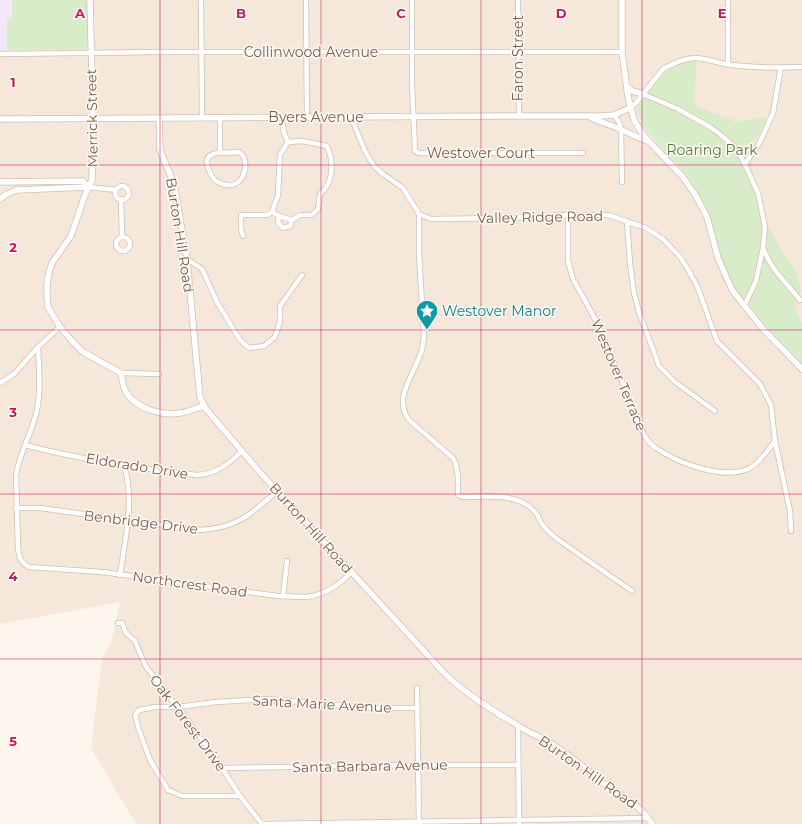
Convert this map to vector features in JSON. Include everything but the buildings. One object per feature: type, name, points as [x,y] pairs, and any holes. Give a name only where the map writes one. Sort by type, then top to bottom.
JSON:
[{"type":"street","name":"Merrick Street","points":[[90,0],[90,53],[94,171],[71,236],[52,263],[47,285],[48,307],[60,327],[83,352],[121,373]]},
{"type":"street","points":[[201,0],[202,118]]},
{"type":"street","points":[[306,0],[307,117]]},
{"type":"street","points":[[412,0],[413,117]]},
{"type":"street","name":"Faron Street","points":[[518,0],[519,116]]},
{"type":"street","points":[[622,0],[622,52],[626,84],[630,108],[639,128],[649,141],[670,161],[688,183],[696,196],[707,217],[722,271],[732,290],[763,329],[802,369]]},
{"type":"street","points":[[728,0],[728,64]]},
{"type":"street","name":"Collinwood Avenue","points":[[0,54],[518,51],[622,52]]},
{"type":"street","points":[[630,108],[636,103],[663,69],[681,61],[695,58],[728,64],[767,68],[802,67]]},
{"type":"street","points":[[745,164],[760,142],[773,113],[780,67]]},
{"type":"street","points":[[626,84],[632,91],[643,94],[678,109],[710,127],[737,149],[745,164],[758,193],[764,226],[763,248],[756,281],[744,306]]},
{"type":"street","name":"Byers Avenue","points":[[0,119],[589,116],[614,115],[630,108]]},
{"type":"street","points":[[614,115],[619,122],[621,130],[622,182]]},
{"type":"street","points":[[589,116],[638,138],[649,141]]},
{"type":"street","points":[[281,117],[284,133],[288,142]]},
{"type":"street","points":[[351,117],[364,151],[383,174],[403,188],[419,214],[419,254],[424,337],[420,356],[403,397],[405,414],[409,420],[453,458],[456,464],[458,495],[463,497],[507,498],[524,502],[536,513],[548,532],[632,591]]},
{"type":"street","name":"Westover Court","points":[[413,117],[414,151],[419,153],[583,153]]},
{"type":"street","name":"Burton Hill Road","points":[[159,118],[160,150],[174,184],[186,259],[200,397],[204,406],[277,491],[445,674],[466,692],[518,726],[554,745],[573,758],[603,783],[634,804],[652,824]]},
{"type":"street","points":[[220,118],[220,153]]},
{"type":"street","points":[[279,216],[278,223],[283,228],[290,226],[292,220],[300,215],[312,215],[318,209],[320,194],[329,183],[332,167],[330,153],[327,146],[302,141],[288,142]]},
{"type":"street","points":[[243,236],[241,229],[241,215],[267,215],[272,212],[278,195],[280,155],[288,142]]},
{"type":"street","points":[[240,152],[243,154],[244,174],[239,182],[226,185],[216,182],[212,177],[207,166],[206,159],[212,154],[220,153],[240,152]]},
{"type":"street","points":[[0,182],[83,181],[88,187]]},
{"type":"street","points":[[0,199],[37,182]]},
{"type":"street","points":[[119,186],[124,186],[128,189],[129,194],[122,200],[117,198],[115,194],[119,186]]},
{"type":"street","points":[[17,190],[88,187],[116,190]]},
{"type":"street","points":[[122,200],[122,237]]},
{"type":"street","points":[[272,212],[292,220]]},
{"type":"street","name":"Valley Ridge Road","points":[[419,214],[431,219],[608,215],[653,231],[680,257],[698,288],[717,341],[760,384],[771,405],[775,441],[790,511],[790,530]]},
{"type":"street","name":"Westover Terrace","points":[[568,215],[568,262],[573,278],[594,317],[644,435],[650,443],[655,448],[680,461],[710,471],[728,472],[742,471],[754,465],[775,441]]},
{"type":"street","points":[[627,221],[630,263],[638,312],[659,366],[675,382],[715,412]]},
{"type":"street","points":[[763,248],[768,261],[800,300]]},
{"type":"street","points":[[186,259],[202,269],[217,302],[240,340],[249,348],[264,346],[275,337],[280,321],[280,306],[302,275]]},
{"type":"street","points":[[0,383],[14,374],[38,347],[60,327]]},
{"type":"street","points":[[16,508],[16,475],[18,464],[34,421],[38,403],[40,374],[38,347]]},
{"type":"street","points":[[159,374],[121,373],[123,385],[130,398],[142,406],[152,410],[164,414],[179,414],[204,406]]},
{"type":"street","name":"Eldorado Drive","points":[[25,445],[60,454],[197,475],[204,475],[223,467],[232,461],[242,451]]},
{"type":"street","points":[[120,574],[127,521],[129,489],[124,465]]},
{"type":"street","name":"Benbridge Drive","points":[[16,508],[40,508],[127,521],[206,530],[226,526],[244,519],[277,491]]},
{"type":"street","name":"Northcrest Road","points":[[16,508],[19,558],[23,564],[29,567],[120,574],[283,596],[309,596],[320,593],[340,583],[351,572]]},
{"type":"street","points":[[283,596],[288,561]]},
{"type":"street","name":"Oak Forest Drive","points":[[118,623],[122,623],[126,633],[135,641],[145,665],[178,707],[222,768],[240,796],[262,824]]},
{"type":"street","points":[[418,688],[419,823]]},
{"type":"street","name":"Santa Marie Avenue","points":[[240,796],[182,796],[168,790],[150,760],[138,727],[135,715],[139,710],[155,707],[178,707],[216,702],[267,699],[369,708],[418,708]]},
{"type":"street","points":[[518,726],[519,822]]},
{"type":"street","name":"Santa Barbara Avenue","points":[[222,768],[518,765]]},
{"type":"street","points":[[262,824],[519,822],[648,818]]},
{"type":"shaded area","points":[[0,0],[12,0],[12,19],[7,20],[7,50],[0,50]]},
{"type":"shaded area","points":[[87,0],[802,0],[802,824],[138,824],[134,821],[91,748],[102,658],[112,640],[120,602],[0,624],[0,50],[87,49]]},
{"type":"green space","points":[[12,0],[87,0],[88,49],[7,50],[7,19],[12,19]]},
{"type":"green space","name":"Roaring Park","points":[[689,60],[697,60],[694,105],[726,118],[733,119],[733,122],[765,116],[765,125],[748,149],[752,165],[753,178],[765,220],[779,246],[798,275],[801,291],[794,305],[802,324],[802,366],[737,293],[725,267],[704,204],[698,193],[683,170],[648,131],[642,123],[639,115],[638,107],[651,88],[670,67]]},
{"type":"place","name":"Westover Manor","points":[[427,330]]}]
